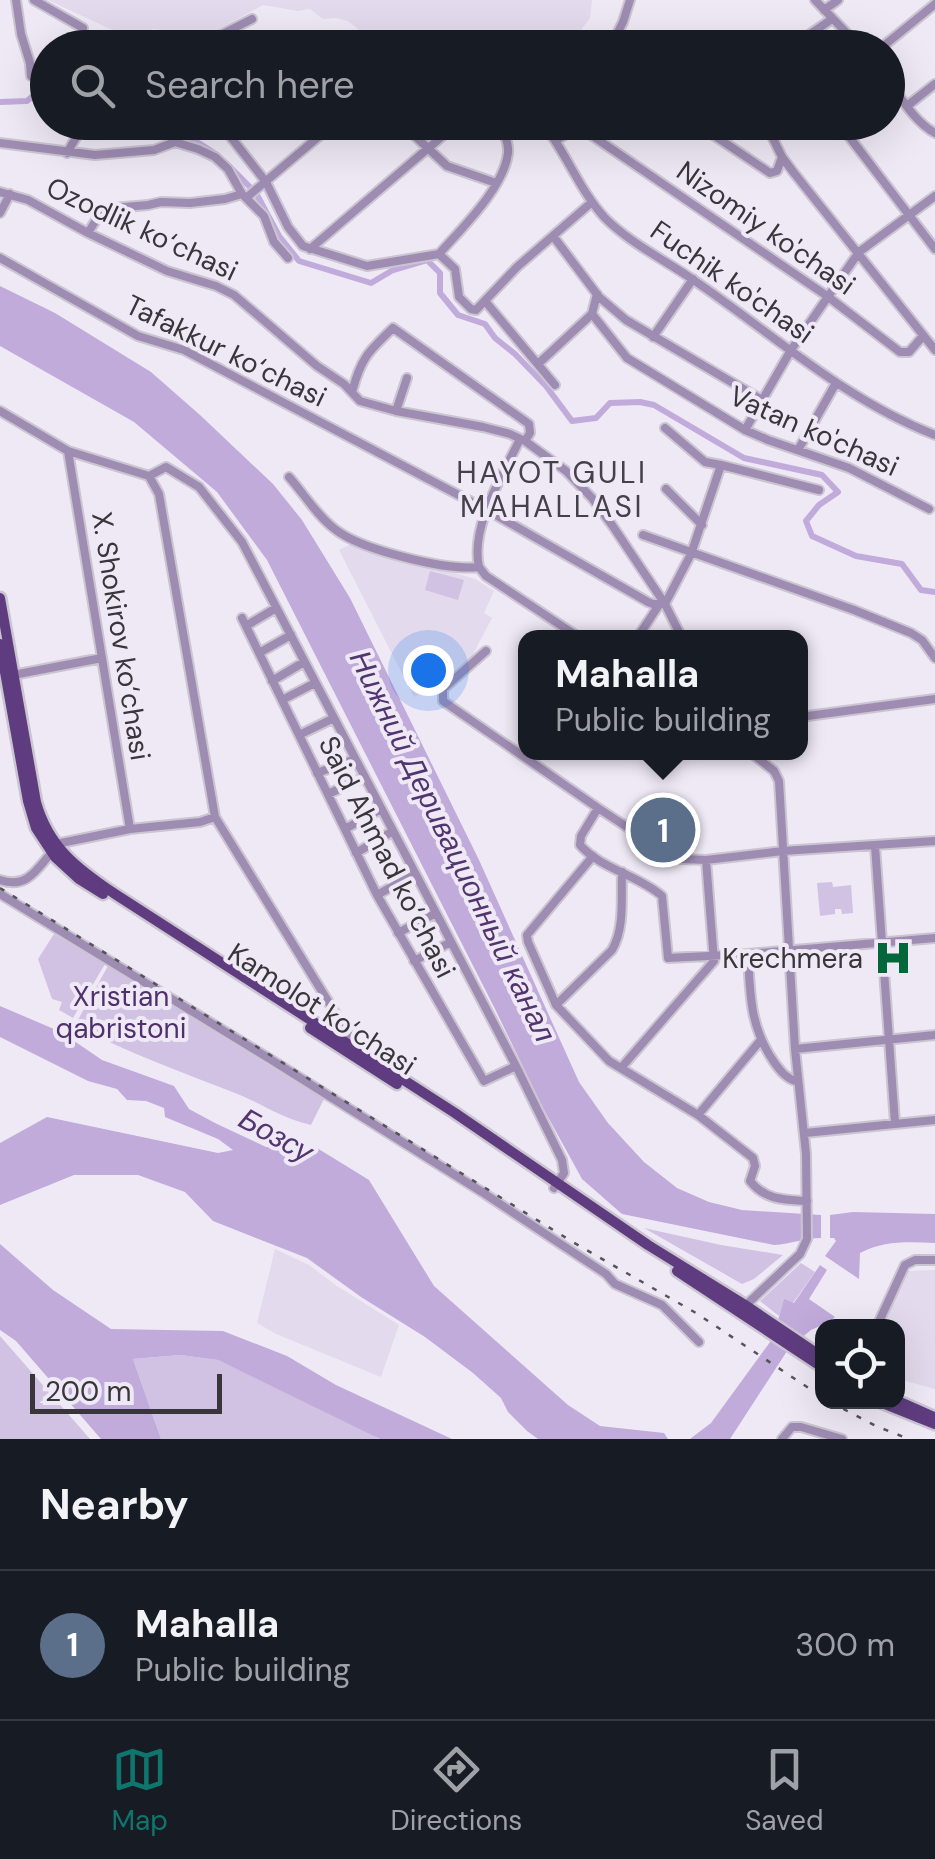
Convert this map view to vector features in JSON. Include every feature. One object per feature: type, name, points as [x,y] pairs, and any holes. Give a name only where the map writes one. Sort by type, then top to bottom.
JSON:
[{"type":"main road","points":[[0,603],[36,802],[53,849],[556,1185]]},
{"type":"main road","name":"Kamolot ko‘chasi","points":[[0,644],[36,828],[80,879],[556,1185],[644,1250],[754,1316]]},
{"type":"main road","points":[[754,1316],[815,1352]]},
{"type":"main road","points":[[754,1316],[815,1361]]},
{"type":"main road","points":[[905,1405],[935,1421]]},
{"type":"main road","points":[[900,1409],[935,1421]]},
{"type":"street","points":[[16,0],[30,63]]},
{"type":"street","points":[[34,0],[83,28]]},
{"type":"street","points":[[619,30],[630,0]]},
{"type":"street","points":[[815,0],[843,30]]},
{"type":"street","points":[[824,10],[838,0]]},
{"type":"street","points":[[903,30],[935,4]]},
{"type":"street","points":[[230,30],[252,19]]},
{"type":"street","points":[[816,30],[832,19]]},
{"type":"street","points":[[907,106],[935,84]]},
{"type":"street","points":[[905,103],[935,134]]},
{"type":"street","points":[[68,153],[75,140]]},
{"type":"street","points":[[235,140],[266,182],[298,242],[310,250],[366,266],[439,254],[496,183],[508,155],[507,140]]},
{"type":"street","points":[[88,233],[99,216],[113,208],[244,196],[315,140]]},
{"type":"street","points":[[418,140],[448,166],[496,183]]},
{"type":"street","points":[[310,250],[439,140]]},
{"type":"street","name":"Fuchik ko'chasi","points":[[556,140],[592,202],[622,234],[693,279],[836,384],[892,417],[935,435]]},
{"type":"street","name":"Nizomiy ko'chasi","points":[[601,140],[904,354],[923,336]]},
{"type":"street","points":[[721,140],[773,174],[782,156]]},
{"type":"street","points":[[774,140],[782,156],[935,350]]},
{"type":"street","points":[[852,140],[935,248]]},
{"type":"street","points":[[0,143],[95,155],[158,150],[179,142],[210,154],[221,161],[244,196],[264,216],[274,242],[288,258]]},
{"type":"street","points":[[0,213],[5,193]]},
{"type":"street","name":"Ozodlik ko‘chasi","points":[[5,193],[46,208],[167,271],[216,286],[234,296],[360,402],[483,427],[522,440],[566,472],[592,498],[662,604]]},
{"type":"street","points":[[745,430],[791,350],[858,252],[935,196]]},
{"type":"street","points":[[439,254],[455,268],[459,297],[471,310],[476,310],[516,267],[592,202]]},
{"type":"street","name":"Vatan ko'chasi","points":[[553,236],[598,294],[626,320],[762,400]]},
{"type":"street","name":"Tafakkur ko‘chasi","points":[[0,258],[138,336],[184,350],[487,510],[648,602],[662,604]]},
{"type":"street","points":[[654,337],[693,279]]},
{"type":"street","points":[[538,364],[592,314],[598,294]]},
{"type":"street","points":[[485,300],[555,385]]},
{"type":"street","name":"Vatan ko'chasi","points":[[592,314],[627,358],[745,430],[850,468],[929,510]]},
{"type":"street","points":[[352,392],[366,354],[392,328],[529,424],[530,434],[522,440],[487,510],[476,545],[479,567],[486,576],[568,630]]},
{"type":"street","points":[[396,411],[406,378]]},
{"type":"street","points":[[798,450],[836,384]]},
{"type":"street","name":"Said Ahmad ko‘chasi","points":[[0,411],[68,451],[148,476],[166,466],[199,487],[242,542],[562,1160],[564,1173],[556,1185]]},
{"type":"street","points":[[665,428],[705,462],[819,490]]},
{"type":"street","name":"X. Shokirov ko‘chasi","points":[[68,451],[130,830]]},
{"type":"street","points":[[643,630],[691,554],[721,464]]},
{"type":"street","points":[[148,476],[159,494],[214,817],[352,1047]]},
{"type":"street","points":[[290,477],[337,531],[392,553],[445,566],[479,567]]},
{"type":"street","points":[[666,489],[702,525]]},
{"type":"street","points":[[642,535],[910,633],[922,640],[935,658]]},
{"type":"street","points":[[662,604],[677,630]]},
{"type":"street","name":"Said Ahmad ko‘chasi","points":[[276,608],[244,622],[376,895],[484,1081],[516,1066]]},
{"type":"street","points":[[259,652],[290,636]]},
{"type":"street","points":[[486,651],[443,689],[441,696],[518,752]]},
{"type":"street","points":[[14,675],[102,658]]},
{"type":"street","points":[[272,681],[304,662]]},
{"type":"street","points":[[282,700],[315,683]]},
{"type":"street","points":[[808,716],[935,699]]},
{"type":"street","points":[[299,735],[334,718]]},
{"type":"street","points":[[318,774],[355,759]]},
{"type":"street","points":[[529,760],[671,856],[694,861],[935,841]]},
{"type":"street","points":[[743,1308],[800,1254],[807,1240],[805,1133],[794,1048],[779,780],[760,760]]},
{"type":"street","points":[[328,794],[365,777]]},
{"type":"street","points":[[598,808],[581,836],[580,845],[662,896],[668,958],[935,938]]},
{"type":"street","points":[[345,830],[381,809]]},
{"type":"street","points":[[0,880],[29,880],[53,849],[130,830],[214,817]]},
{"type":"street","points":[[356,853],[393,831]]},
{"type":"street","points":[[875,846],[895,1123]]},
{"type":"street","points":[[594,856],[527,937],[556,1005],[609,1061],[698,1115],[753,1158],[755,1166],[750,1181],[762,1194],[807,1201]]},
{"type":"street","points":[[621,1068],[714,962],[706,860]]},
{"type":"street","points":[[556,1005],[616,943],[622,872]]},
{"type":"street","points":[[376,895],[415,874]]},
{"type":"street","points":[[0,894],[482,1192],[606,1274],[615,1284],[662,1304],[700,1342]]},
{"type":"street","points":[[398,932],[436,913]]},
{"type":"street","points":[[414,961],[451,942]]},
{"type":"street","points":[[748,954],[754,1025],[760,1041],[780,1071],[798,1082]]},
{"type":"street","points":[[794,1048],[935,1035]]},
{"type":"street","points":[[698,1115],[760,1041]]},
{"type":"street","points":[[805,1133],[935,1120]]},
{"type":"street","points":[[881,1319],[904,1265],[915,1260],[935,1260]]},
{"type":"street","points":[[782,1439],[792,1427],[800,1426],[842,1439]]},
{"type":"shaded area","points":[[48,0],[592,0],[590,18],[581,30],[359,30],[348,21],[323,19],[310,9],[298,11],[263,5],[217,30],[110,29]]},
{"type":"shaded area","points":[[351,544],[475,579],[494,591],[484,613],[492,618],[464,671],[414,697],[339,550]]},
{"type":"shaded area","points":[[275,1249],[309,1265],[399,1325],[381,1377],[257,1323]]},
{"type":"shaded area","points":[[935,1270],[935,1389],[905,1381],[905,1319],[887,1319],[906,1271]]},
{"type":"green space","points":[[430,571],[464,580],[458,600],[425,590]]},
{"type":"green space","points":[[832,882],[833,887],[851,885],[853,913],[842,914],[841,909],[835,909],[835,914],[820,916],[817,883]]},
{"type":"green space","points":[[54,934],[105,964],[73,1018],[59,1010],[62,1002],[52,999],[38,959]]},
{"type":"green space","name":"Xristian qabristoni","points":[[108,966],[324,1099],[311,1125],[75,1025]]},
{"type":"green space","points":[[644,1228],[721,1245],[783,1255],[742,1284]]},
{"type":"green space","points":[[801,1263],[815,1272],[793,1303],[784,1300],[779,1316],[760,1301]]},
{"type":"green space","points":[[0,1336],[90,1439],[0,1439]]},
{"type":"green space","points":[[180,1355],[218,1360],[379,1439],[161,1439],[133,1359]]},
{"type":"water","name":"Нижний Деривационный канал","points":[[0,286],[55,313],[151,372],[273,484],[302,520],[350,598],[479,860],[579,1082],[608,1123],[644,1162],[677,1188],[709,1202],[742,1210],[821,1215],[821,1238],[774,1245],[622,1214],[582,1179],[267,560],[217,492],[134,422],[0,346]]},
{"type":"water","points":[[0,1006],[61,1032],[102,1060],[174,1086],[189,1109],[215,1123],[266,1147],[317,1148],[369,1180],[434,1286],[568,1405],[600,1426],[664,1433],[668,1439],[538,1439],[473,1373],[307,1258],[213,1221],[185,1192],[138,1175],[74,1175],[0,1205],[0,1143],[47,1117],[218,1153],[233,1150],[218,1139],[165,1117],[164,1108],[146,1101],[127,1100],[117,1089],[88,1081],[0,1037]]},
{"type":"water","points":[[935,1214],[935,1243],[888,1244],[860,1253],[859,1279],[825,1256],[836,1241],[830,1238],[830,1215]]},
{"type":"water","points":[[0,1244],[53,1290],[111,1329],[223,1331],[287,1356],[336,1385],[452,1439],[380,1439],[218,1360],[180,1355],[133,1359],[161,1439],[101,1439],[16,1341],[0,1330]]},
{"type":"water","points":[[820,1265],[827,1270],[809,1299],[835,1317],[815,1319],[815,1328],[789,1348],[730,1439],[690,1439],[711,1423],[773,1338],[784,1299],[794,1303]]},
{"type":"waterway","points":[[0,102],[30,98]]},
{"type":"waterway","points":[[192,140],[218,156]]},
{"type":"waterway","points":[[227,164],[251,188]]},
{"type":"waterway","points":[[257,195],[279,236],[299,261],[371,283],[393,270],[427,260],[440,273],[440,293],[458,315],[485,324],[546,386],[572,421],[596,418],[610,403],[654,405],[744,458],[822,475],[838,492],[819,505],[806,521],[812,536],[856,556],[902,564],[921,590],[935,592]]},
{"type":"railway","points":[[0,888],[571,1241],[696,1313],[815,1392]]},
{"type":"railway","points":[[843,1409],[909,1439]]},
{"type":"place","name":"Mahalla","points":[[663,830]]},
{"type":"place","name":"Krechmera","points":[[893,958]]},
{"type":"district","name":"HAYOT GULI MAHALLASI","points":[[552,489]]},
{"type":"water label","name":"Бозсу","points":[[276,1135]]}]
